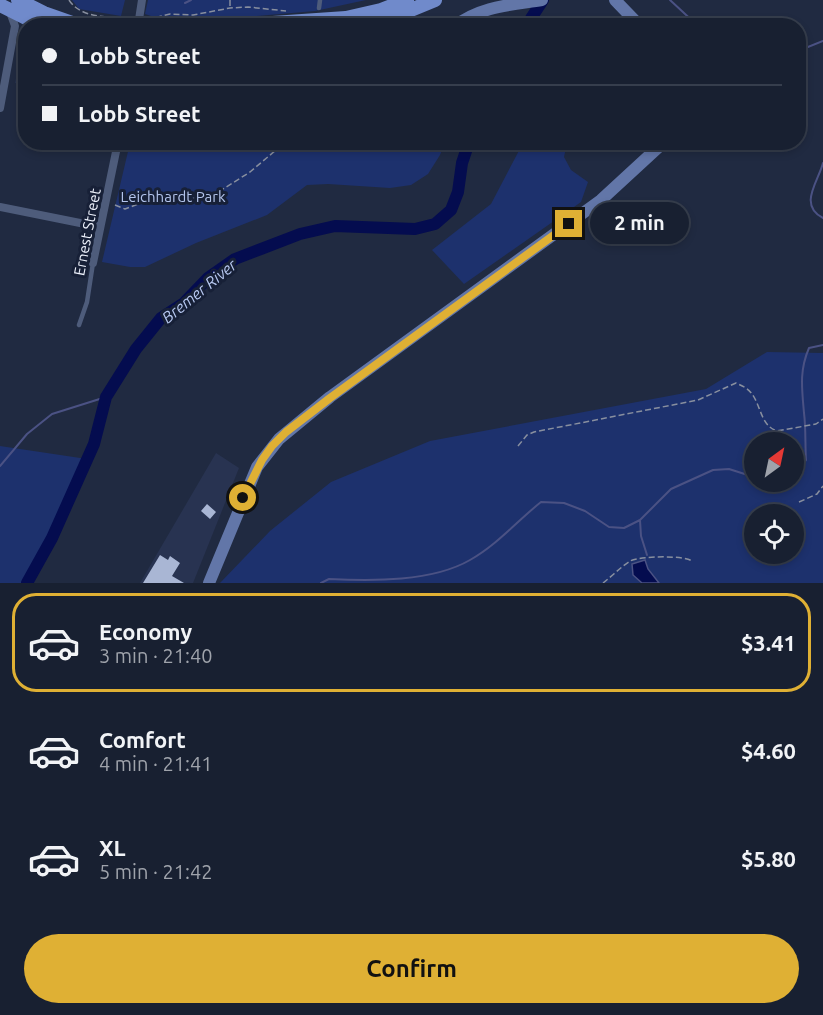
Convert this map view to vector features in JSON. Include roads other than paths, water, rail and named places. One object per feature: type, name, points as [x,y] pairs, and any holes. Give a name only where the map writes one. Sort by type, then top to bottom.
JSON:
[{"type":"main road","points":[[384,18],[407,0]]},
{"type":"main road","points":[[386,18],[435,0]]},
{"type":"main road","points":[[465,18],[487,8],[542,0]]},
{"type":"main road","points":[[615,0],[632,18]]},
{"type":"main road","points":[[9,4],[21,10],[19,18]]},
{"type":"main road","points":[[9,4],[58,18]]},
{"type":"main road","points":[[209,583],[257,467],[279,439],[330,398],[601,200],[655,150]]},
{"type":"street","points":[[139,18],[142,0]]},
{"type":"street","points":[[0,108],[18,21]]},
{"type":"street","name":"Ernest Street","points":[[93,263],[116,150]]},
{"type":"street","points":[[0,207],[100,228]]},
{"type":"lane","points":[[319,8],[320,0]]},
{"type":"lane","name":"Ernest Street","points":[[79,325],[87,302],[93,263]]},
{"type":"waterway","points":[[185,3],[191,0]]},
{"type":"waterway","name":"Bremer River","points":[[531,18],[543,0]]},
{"type":"waterway","points":[[670,0],[689,18]]},
{"type":"waterway","points":[[806,48],[823,41]]},
{"type":"waterway","name":"Bremer River","points":[[27,583],[52,538],[94,444],[106,397],[136,349],[161,318],[184,303],[208,278],[235,259],[300,234],[335,226],[415,229],[435,224],[451,210],[458,192],[466,150]]},
{"type":"waterway","points":[[823,163],[811,200],[812,207],[823,218]]},
{"type":"waterway","points":[[804,462],[806,460],[802,372],[809,348],[823,345]]},
{"type":"waterway","points":[[0,466],[27,434],[52,414],[106,397]]},
{"type":"waterway","points":[[321,583],[329,579],[364,580],[420,576],[455,567],[489,547],[541,502],[564,503],[585,511],[609,527],[624,528],[640,520],[671,489],[713,470],[729,469],[744,474]]},
{"type":"waterway","points":[[640,520],[641,536],[647,555]]},
{"type":"park label","name":"Leichhardt Park","points":[[173,196]]}]
